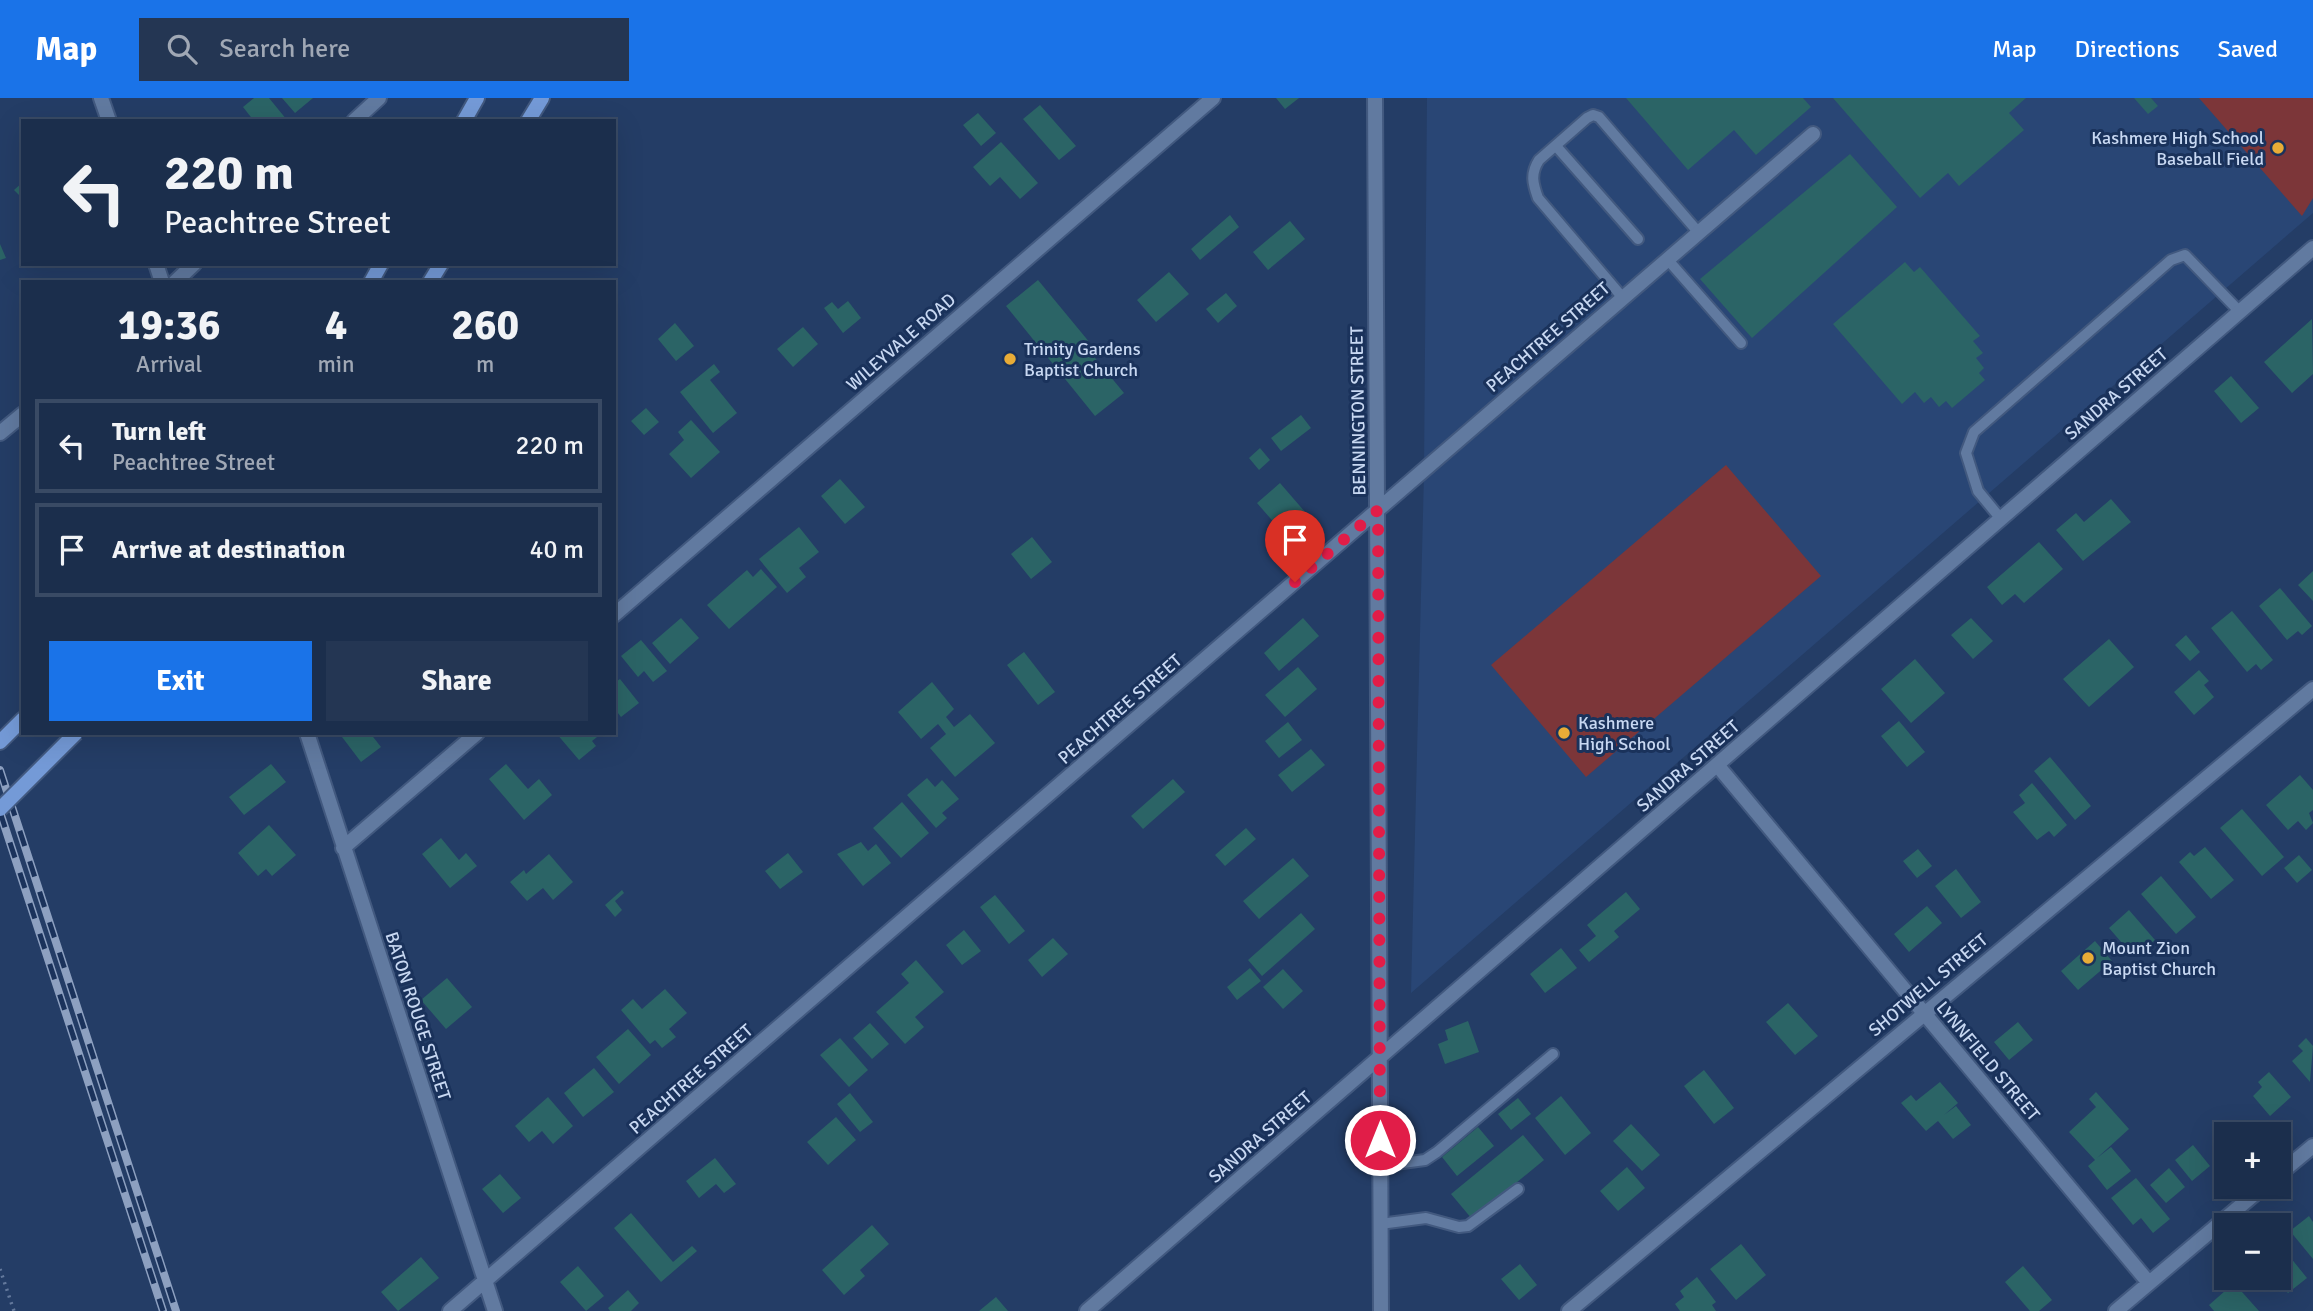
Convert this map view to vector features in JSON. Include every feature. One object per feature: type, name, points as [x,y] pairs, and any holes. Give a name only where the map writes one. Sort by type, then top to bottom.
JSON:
[{"type":"main road","points":[[465,119],[477,98]]},
{"type":"main road","points":[[529,119],[542,98]]},
{"type":"main road","points":[[0,742],[21,721]]},
{"type":"main road","points":[[0,809],[74,735]]},
{"type":"street","points":[[102,98],[108,119]]},
{"type":"street","name":"WILEYVALE ROAD","points":[[616,613],[1213,98]]},
{"type":"street","name":"BENNINGTON STREET","points":[[1375,98],[1381,1311]]},
{"type":"street","points":[[356,119],[369,101]]},
{"type":"street","name":"PEACHTREE STREET","points":[[450,1311],[1813,134]]},
{"type":"street","name":"SANDRA STREET","points":[[1087,1311],[2313,248]]},
{"type":"street","points":[[177,280],[192,266]]},
{"type":"street","points":[[0,433],[21,416]]},
{"type":"street","name":"SHOTWELL STREET","points":[[1569,1311],[2313,689]]},
{"type":"street","name":"BATON ROUGE STREET","points":[[308,735],[495,1311]]},
{"type":"street","points":[[343,848],[475,735]]},
{"type":"street","name":"LYNNFIELD STREET","points":[[1718,766],[2149,1283]]},
{"type":"street","points":[[2291,1164],[2313,1146]]},
{"type":"street","points":[[2116,1311],[2249,1199]]},
{"type":"lane","points":[[1623,298],[1538,198],[1533,182],[1533,169],[1587,118],[1593,115],[1599,117],[1699,233]]},
{"type":"lane","points":[[1556,146],[1638,239]]},
{"type":"lane","points":[[2001,519],[1978,491],[1970,466],[1966,453],[1974,432],[2171,260],[2185,255],[2240,312]]},
{"type":"lane","points":[[1668,260],[1741,343]]},
{"type":"lane","points":[[1380,1166],[1425,1160],[1553,1054]]},
{"type":"lane","points":[[1380,1224],[1426,1218],[1459,1227],[1468,1226],[1518,1189]]},
{"type":"path","points":[[0,1269],[13,1311]]},
{"type":"shaded area","name":"Kashmere High School","points":[[1427,98],[2313,98],[2313,213],[1411,993],[1424,474]]},
{"type":"shaded area","name":"Kashmere High School Baseball Field","points":[[2199,98],[2313,98],[2313,198],[2302,216]]},
{"type":"shaded area","points":[[1726,465],[1821,576],[1586,777],[1491,665]]},
{"type":"building","points":[[254,98],[269,98],[286,119],[252,119],[243,107]]},
{"type":"building","points":[[282,98],[313,98],[295,113]]},
{"type":"building","points":[[1276,98],[1299,98],[1285,109]]},
{"type":"building","points":[[1626,98],[1803,98],[1811,107],[1756,155],[1734,130],[1688,170]]},
{"type":"building","points":[[1833,98],[2026,98],[2009,113],[2024,130],[1959,186],[1948,173],[1920,198]]},
{"type":"building","points":[[2134,98],[2151,98],[2158,106],[2148,114]]},
{"type":"building","points":[[1040,105],[1076,146],[1059,160],[1023,119]]},
{"type":"building","points":[[978,113],[996,133],[981,146],[963,125]]},
{"type":"building","points":[[1001,142],[1038,183],[1020,199],[1000,177],[990,186],[973,167]]},
{"type":"building","points":[[1850,154],[1897,207],[1752,338],[1700,279]]},
{"type":"building","points":[[21,184],[21,197],[14,190]]},
{"type":"building","points":[[1230,215],[1239,227],[1200,260],[1191,249]]},
{"type":"building","points":[[1290,221],[1305,239],[1268,270],[1253,252]]},
{"type":"building","points":[[0,244],[6,258],[0,260]]},
{"type":"building","points":[[1905,262],[1914,272],[1920,267],[1980,336],[1973,341],[1983,353],[1976,358],[1984,368],[1979,373],[1985,380],[1952,408],[1946,401],[1939,407],[1931,397],[1924,403],[1915,392],[1902,404],[1833,324]]},
{"type":"building","points":[[1169,272],[1189,294],[1156,322],[1137,300]]},
{"type":"building","points":[[1038,280],[1095,349],[1091,353],[1124,393],[1095,416],[1006,306]]},
{"type":"building","points":[[1226,293],[1237,306],[1218,323],[1206,309]]},
{"type":"building","points":[[848,301],[861,318],[843,333],[824,308],[832,302],[838,309]]},
{"type":"building","points":[[2312,319],[2313,374],[2292,393],[2264,362]]},
{"type":"building","points":[[675,323],[694,346],[676,361],[658,339]]},
{"type":"building","points":[[803,327],[818,344],[793,367],[777,349]]},
{"type":"building","points":[[714,364],[720,372],[710,380],[737,413],[713,433],[680,392]]},
{"type":"building","points":[[2231,376],[2259,408],[2241,423],[2214,391]]},
{"type":"building","points":[[646,408],[659,422],[644,435],[631,421]]},
{"type":"building","points":[[1301,415],[1311,428],[1281,451],[1271,438]]},
{"type":"building","points":[[691,420],[720,452],[691,478],[669,454],[684,440],[678,432]]},
{"type":"building","points":[[1260,448],[1270,460],[1259,470],[1249,458]]},
{"type":"building","points":[[840,479],[865,507],[845,524],[821,496]]},
{"type":"building","points":[[1280,483],[1312,520],[1289,540],[1257,503]]},
{"type":"building","points":[[2111,499],[2131,522],[2083,561],[2056,530],[2076,513],[2084,522]]},
{"type":"building","points":[[799,527],[819,552],[799,568],[806,577],[787,593],[759,559]]},
{"type":"building","points":[[1032,537],[1052,562],[1031,579],[1011,554]]},
{"type":"building","points":[[2039,542],[2063,569],[2024,603],[2015,594],[2002,605],[1987,587]]},
{"type":"building","points":[[761,569],[777,587],[729,629],[707,605],[747,570],[753,577]]},
{"type":"building","points":[[2313,571],[2313,601],[2298,585]]},
{"type":"building","points":[[2280,588],[2312,626],[2302,635],[2298,631],[2287,640],[2259,606]]},
{"type":"building","points":[[2232,611],[2273,660],[2261,670],[2256,664],[2247,672],[2211,628]]},
{"type":"building","points":[[681,618],[699,638],[670,664],[652,643]]},
{"type":"building","points":[[1303,618],[1319,636],[1279,671],[1264,653]]},
{"type":"building","points":[[1971,618],[1993,641],[1973,659],[1951,635]]},
{"type":"building","points":[[2186,635],[2200,652],[2190,661],[2175,645]]},
{"type":"building","points":[[2109,639],[2134,667],[2089,707],[2063,679]]},
{"type":"building","points":[[641,640],[667,671],[653,682],[644,671],[638,677],[621,656]]},
{"type":"building","points":[[1024,652],[1055,692],[1038,705],[1007,665]]},
{"type":"building","points":[[1915,659],[1945,693],[1911,723],[1881,689]]},
{"type":"building","points":[[1298,667],[1317,689],[1285,717],[1265,695]]},
{"type":"building","points":[[2199,670],[2209,681],[2204,685],[2214,697],[2194,715],[2174,692]]},
{"type":"building","points":[[620,679],[639,703],[621,717],[616,711],[616,682]]},
{"type":"building","points":[[932,682],[954,709],[946,717],[954,727],[970,714],[995,743],[955,777],[930,748],[946,734],[938,724],[921,739],[898,712]]},
{"type":"building","points":[[1899,721],[1925,752],[1907,767],[1881,736]]},
{"type":"building","points":[[1288,722],[1302,740],[1279,758],[1265,741]]},
{"type":"building","points":[[341,735],[372,735],[381,747],[361,762]]},
{"type":"building","points":[[558,735],[600,735],[592,741],[596,746],[579,760]]},
{"type":"building","points":[[1311,749],[1325,765],[1292,792],[1278,775]]},
{"type":"building","points":[[2050,757],[2091,806],[2075,820],[2034,771]]},
{"type":"building","points":[[271,764],[286,782],[244,815],[229,797]]},
{"type":"building","points":[[506,764],[528,789],[539,779],[552,795],[524,820],[489,779]]},
{"type":"building","points":[[2300,775],[2313,790],[2313,810],[2309,813],[2313,823],[2306,830],[2298,821],[2288,830],[2266,805]]},
{"type":"building","points":[[927,778],[935,787],[942,780],[959,799],[942,813],[947,818],[936,828],[907,795]]},
{"type":"building","points":[[1173,779],[1185,792],[1143,829],[1131,816]]},
{"type":"building","points":[[2032,783],[2067,825],[2054,837],[2049,831],[2037,840],[2013,812],[2025,803],[2019,795]]},
{"type":"building","points":[[902,802],[929,833],[901,858],[873,828]]},
{"type":"building","points":[[2242,809],[2284,857],[2262,876],[2220,828]]},
{"type":"building","points":[[269,825],[296,855],[272,876],[266,869],[258,876],[238,853]]},
{"type":"building","points":[[1246,828],[1256,839],[1225,866],[1215,855]]},
{"type":"building","points":[[441,838],[459,860],[466,853],[477,866],[450,888],[422,854]]},
{"type":"building","points":[[861,842],[868,851],[876,844],[891,863],[863,886],[837,854]]},
{"type":"building","points":[[2205,847],[2234,880],[2211,899],[2179,862],[2190,852],[2194,856]]},
{"type":"building","points":[[1918,849],[1932,866],[1917,878],[1903,861]]},
{"type":"building","points":[[788,853],[803,872],[780,889],[765,871]]},
{"type":"building","points":[[549,854],[573,882],[553,900],[543,888],[527,901],[510,882],[524,870],[526,874]]},
{"type":"building","points":[[2299,855],[2312,870],[2297,883],[2284,868]]},
{"type":"building","points":[[1293,858],[1309,876],[1259,919],[1243,901]]},
{"type":"building","points":[[1956,869],[1981,902],[1961,918],[1935,886]]},
{"type":"building","points":[[2161,876],[2196,917],[2176,934],[2141,894]]},
{"type":"building","points":[[622,890],[624,893],[615,901],[622,910],[615,917],[605,905]]},
{"type":"building","points":[[1626,892],[1640,909],[1614,931],[1619,937],[1589,962],[1579,950],[1596,936],[1587,925]]},
{"type":"building","points":[[995,895],[1025,931],[1009,944],[980,907]]},
{"type":"building","points":[[1927,906],[1942,923],[1909,952],[1894,934]]},
{"type":"building","points":[[2129,910],[2155,940],[2142,951],[2136,944],[2128,950],[2109,928]]},
{"type":"building","points":[[1301,913],[1315,929],[1262,976],[1248,960]]},
{"type":"building","points":[[964,930],[981,951],[962,965],[946,945]]},
{"type":"building","points":[[1053,938],[1068,954],[1042,977],[1028,960]]},
{"type":"building","points":[[2095,941],[2112,961],[2078,990],[2061,971]]},
{"type":"building","points":[[1561,948],[1577,968],[1545,993],[1530,974]]},
{"type":"building","points":[[916,960],[944,992],[915,1017],[924,1027],[905,1044],[876,1012],[909,983],[901,974]]},
{"type":"building","points":[[1250,968],[1261,981],[1237,1000],[1227,987]]},
{"type":"building","points":[[1283,969],[1303,991],[1283,1009],[1263,987]]},
{"type":"building","points":[[447,978],[472,1007],[446,1029],[421,1000]]},
{"type":"building","points":[[665,989],[687,1013],[669,1029],[676,1037],[662,1048],[655,1040],[650,1044],[621,1010],[633,999],[642,1009]]},
{"type":"building","points":[[1788,1003],[1818,1036],[1795,1055],[1766,1022]]},
{"type":"building","points":[[1468,1021],[1479,1052],[1445,1064],[1438,1044],[1448,1040],[1445,1030]]},
{"type":"building","points":[[2018,1022],[2033,1040],[2009,1060],[1994,1042]]},
{"type":"building","points":[[870,1023],[889,1044],[872,1059],[853,1038]]},
{"type":"building","points":[[628,1029],[651,1055],[619,1084],[596,1057]]},
{"type":"building","points":[[840,1038],[868,1070],[849,1087],[820,1055]]},
{"type":"building","points":[[2306,1038],[2313,1046],[2310,1082],[2292,1061],[2303,1051],[2298,1046]]},
{"type":"building","points":[[594,1068],[614,1092],[583,1117],[564,1093]]},
{"type":"building","points":[[1704,1070],[1734,1108],[1714,1124],[1684,1086]]},
{"type":"building","points":[[2269,1072],[2291,1097],[2270,1116],[2253,1096],[2262,1087],[2258,1082]]},
{"type":"building","points":[[1940,1082],[1958,1103],[1944,1115],[1956,1106],[1971,1125],[1953,1139],[1938,1121],[1926,1131],[1901,1103],[1911,1095],[1916,1101]]},
{"type":"building","points":[[2096,1092],[2129,1129],[2097,1158],[2111,1147],[2131,1171],[2107,1190],[2088,1166],[2095,1160],[2069,1132],[2096,1107],[2089,1099]]},
{"type":"building","points":[[850,1093],[873,1122],[860,1132],[837,1104]]},
{"type":"building","points":[[1561,1096],[1591,1133],[1565,1155],[1535,1118]]},
{"type":"building","points":[[548,1097],[573,1126],[553,1144],[542,1131],[529,1142],[515,1126]]},
{"type":"building","points":[[1518,1098],[1531,1114],[1511,1130],[1498,1114]]},
{"type":"building","points":[[836,1117],[856,1140],[828,1165],[807,1142]]},
{"type":"building","points":[[1631,1124],[1660,1155],[1642,1171],[1613,1141]]},
{"type":"building","points":[[1478,1127],[1494,1146],[1457,1176],[1442,1157]]},
{"type":"building","points":[[1523,1135],[1544,1160],[1472,1219],[1451,1194]]},
{"type":"building","points":[[2193,1145],[2210,1166],[2192,1181],[2175,1160]]},
{"type":"building","points":[[715,1158],[736,1184],[724,1193],[716,1184],[699,1198],[686,1181]]},
{"type":"building","points":[[1627,1167],[1645,1188],[1618,1211],[1600,1191]]},
{"type":"building","points":[[2169,1168],[2185,1187],[2166,1203],[2150,1185]]},
{"type":"building","points":[[500,1174],[521,1198],[503,1213],[482,1189]]},
{"type":"building","points":[[2136,1178],[2170,1219],[2153,1233],[2141,1218],[2133,1225],[2111,1198]]},
{"type":"building","points":[[631,1213],[673,1262],[692,1246],[697,1251],[661,1282],[614,1228]]},
{"type":"building","points":[[2309,1216],[2313,1222],[2313,1259],[2291,1232]]},
{"type":"building","points":[[872,1225],[889,1244],[860,1270],[865,1276],[844,1295],[822,1270]]},
{"type":"building","points":[[1741,1244],[1766,1275],[1736,1300],[1710,1269]]},
{"type":"building","points":[[421,1257],[439,1278],[398,1311],[381,1292]]},
{"type":"building","points":[[2291,1258],[2307,1278],[2288,1293],[2285,1290],[2291,1290]]},
{"type":"building","points":[[1520,1264],[1537,1285],[1519,1300],[1501,1279]]},
{"type":"building","points":[[578,1266],[604,1296],[586,1311],[560,1282]]},
{"type":"building","points":[[2023,1266],[2052,1300],[2039,1311],[2030,1311],[2005,1282]]},
{"type":"building","points":[[1697,1277],[1716,1302],[1712,1305],[1716,1311],[1680,1311],[1675,1304],[1684,1297],[1680,1291]]},
{"type":"building","points":[[628,1290],[639,1303],[631,1311],[610,1311],[608,1308]]},
{"type":"building","points":[[2226,1290],[2240,1290],[2259,1311],[2214,1311],[2209,1305]]},
{"type":"building","points":[[996,1297],[1008,1311],[979,1311]]},
{"type":"railway","points":[[0,770],[176,1311]]},
{"type":"railway","points":[[0,812],[163,1311]]},
{"type":"place","name":"Kashmere High School Baseball Field","points":[[2278,148]]},
{"type":"place","name":"Trinity Gardens Baptist Church","points":[[1010,359]]},
{"type":"place","name":"Kashmere High School","points":[[1564,733]]},
{"type":"place","name":"Mount Zion Baptist Church","points":[[2088,958]]},
{"type":"route","points":[[1295,582],[1378,510],[1380,1140]]}]
